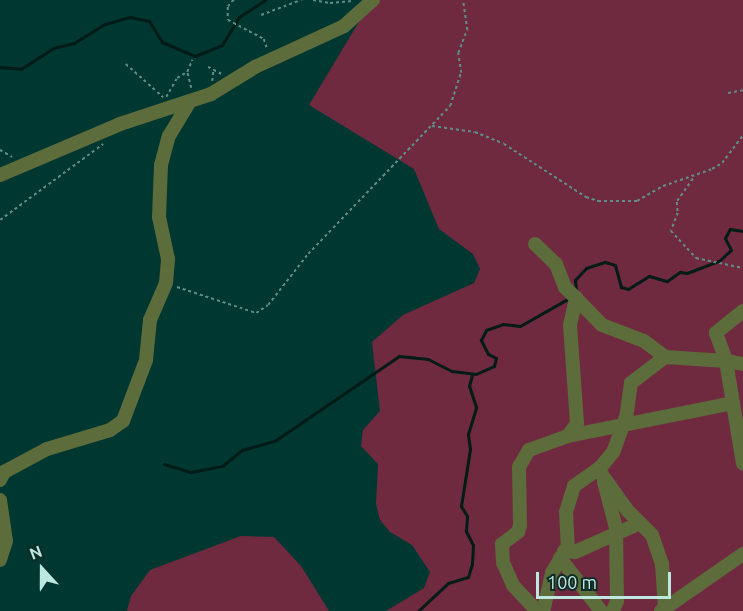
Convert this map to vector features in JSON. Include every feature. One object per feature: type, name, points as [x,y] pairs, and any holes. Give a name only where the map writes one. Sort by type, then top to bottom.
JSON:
[{"type":"street","points":[[0,175],[181,102],[344,26],[374,0]]},
{"type":"street","points":[[0,480],[4,472],[47,449],[110,430],[123,421],[146,360],[150,320],[166,283],[168,259],[159,217],[160,165],[181,102]]},
{"type":"street","points":[[535,244],[556,264],[565,287],[602,325],[644,341],[665,357],[743,364]]},
{"type":"street","points":[[568,436],[577,423],[570,325],[576,298]]},
{"type":"street","points":[[743,311],[721,325],[716,333],[726,361],[743,464]]},
{"type":"street","points":[[543,611],[552,573],[568,546],[566,512],[574,486],[600,473],[613,452],[631,383],[665,357]]},
{"type":"street","points":[[537,611],[513,585],[503,563],[502,543],[518,532],[520,525],[519,467],[529,450],[568,436],[733,403]]},
{"type":"street","points":[[600,473],[639,523],[652,535],[662,564],[663,610]]},
{"type":"street","points":[[600,473],[616,534],[606,610]]},
{"type":"street","points":[[0,500],[6,540],[0,560]]},
{"type":"street","points":[[562,555],[575,552],[639,523]]},
{"type":"street","points":[[663,610],[743,554]]},
{"type":"street","points":[[562,555],[606,610]]},
{"type":"path","points":[[234,0],[228,7],[228,20],[264,39],[275,57]]},
{"type":"path","points":[[261,15],[300,0]]},
{"type":"path","points":[[313,0],[330,3],[358,0]]},
{"type":"path","points":[[166,283],[256,313],[450,106],[461,73],[457,59],[468,21],[463,0]]},
{"type":"path","points":[[181,102],[192,60]]},
{"type":"path","points":[[126,64],[181,102]]},
{"type":"path","points":[[181,102],[177,78],[187,72]]},
{"type":"path","points":[[728,93],[743,90]]},
{"type":"path","points":[[149,115],[181,102]]},
{"type":"path","points":[[431,126],[475,132],[504,144],[586,197],[598,201],[637,201],[663,186],[693,178],[722,163],[743,135]]},
{"type":"path","points":[[0,220],[106,142]]},
{"type":"path","points":[[693,178],[677,202],[678,213],[671,231],[696,258],[743,268]]},
{"type":"shaded area","points":[[372,0],[743,0],[743,611],[386,611],[424,588],[430,572],[412,545],[390,532],[380,520],[376,504],[378,464],[361,446],[363,430],[380,411],[372,342],[403,315],[474,283],[480,269],[473,254],[439,229],[414,169],[309,105]]},
{"type":"shaded area","points":[[241,536],[274,537],[301,566],[329,611],[127,611],[131,596],[150,570]]},
{"type":"waterway","points":[[0,67],[21,69],[53,48],[74,43],[105,24],[130,17],[149,21],[162,42],[195,56],[222,45],[239,17],[265,0]]},
{"type":"waterway","points":[[576,291],[575,280],[586,268],[605,262],[615,265],[621,287],[628,289],[649,276],[667,281],[680,272],[687,273],[719,261],[731,250],[725,238],[730,229],[743,231]]},
{"type":"waterway","points":[[164,464],[191,472],[222,466],[242,450],[276,440],[399,356],[428,359],[452,371],[476,374],[494,366],[496,358],[488,354],[481,340],[486,330],[503,324],[520,326],[571,297]]},
{"type":"waterway","points":[[418,611],[448,583],[468,577],[472,564],[473,545],[466,531],[467,516],[461,506],[470,449],[468,434],[476,407],[469,386],[472,375]]}]
